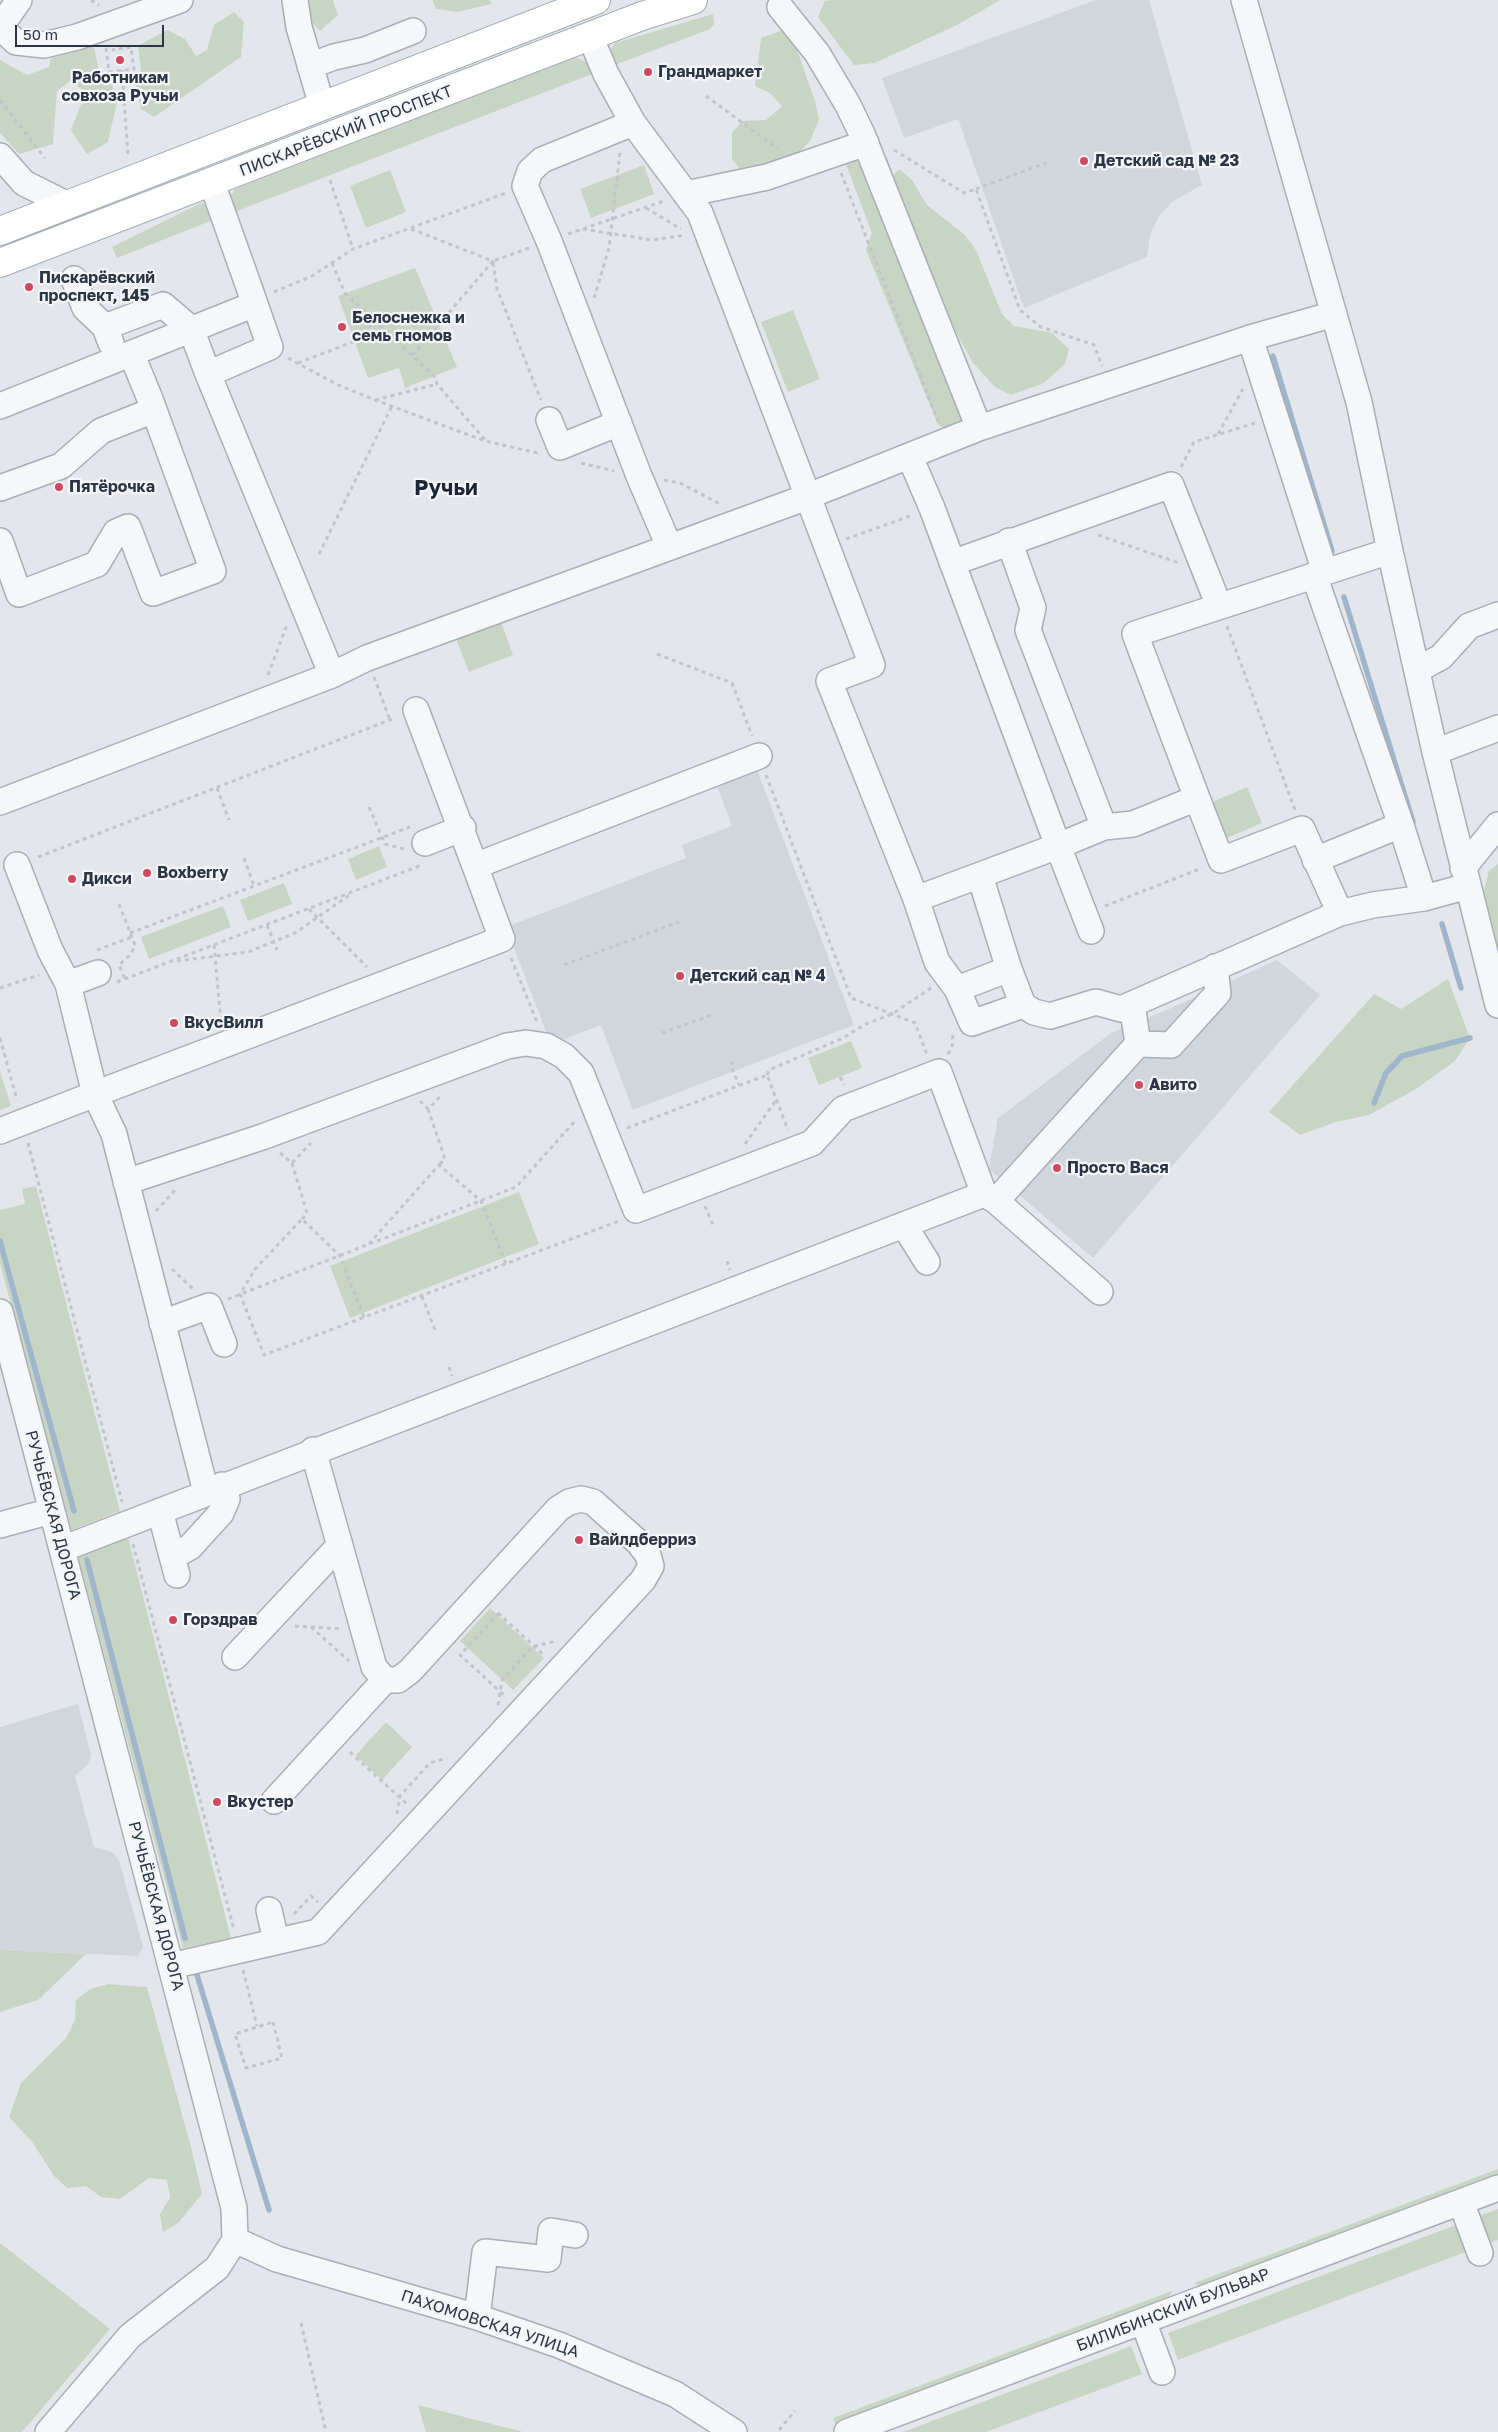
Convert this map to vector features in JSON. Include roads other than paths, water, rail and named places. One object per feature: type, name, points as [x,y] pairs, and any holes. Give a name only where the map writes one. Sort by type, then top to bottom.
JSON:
[{"type":"main road","name":"ПИСКАРЁВСКИЙ ПРОСПЕКТ","points":[[0,231],[596,0]]},
{"type":"main road","name":"ПИСКАРЁВСКИЙ ПРОСПЕКТ","points":[[0,263],[590,36],[693,0]]},
{"type":"street","points":[[19,0],[3,23],[2,29],[16,42],[44,45],[76,37],[180,0]]},
{"type":"street","points":[[295,0],[299,27],[322,106]]},
{"type":"street","points":[[1244,0],[1359,402],[1435,752],[1498,1005]]},
{"type":"street","points":[[780,7],[817,53],[848,105],[864,138],[979,428]]},
{"type":"street","points":[[310,66],[334,57],[366,50],[413,31]]},
{"type":"street","points":[[590,36],[628,125],[700,213],[872,665],[829,681],[916,900],[937,962],[953,983],[972,1023],[1023,1004]]},
{"type":"street","points":[[628,125],[542,160],[530,171],[525,186],[549,241],[639,476],[669,546]]},
{"type":"street","points":[[686,194],[767,177],[834,154],[864,138]]},
{"type":"street","points":[[0,156],[24,183],[68,205]]},
{"type":"street","points":[[208,374],[270,347],[212,183]]},
{"type":"street","points":[[0,541],[19,594],[97,564],[116,532],[128,527],[153,593],[213,571],[154,410],[105,328],[85,308],[74,279]]},
{"type":"street","points":[[0,406],[255,304]]},
{"type":"street","points":[[105,328],[163,305],[191,329],[332,675]]},
{"type":"street","points":[[0,802],[332,675],[367,658],[910,457],[979,428],[1250,338],[1334,314]]},
{"type":"street","points":[[1250,338],[1275,417],[1320,574],[1424,898]]},
{"type":"street","points":[[0,488],[61,466],[101,431],[154,410]]},
{"type":"street","points":[[549,420],[560,447],[619,423]]},
{"type":"street","points":[[910,457],[932,508],[1087,923]]},
{"type":"street","points":[[952,563],[1062,522],[1171,485],[1219,606]]},
{"type":"street","points":[[1009,541],[1033,608],[1028,630],[1104,827]]},
{"type":"street","points":[[1340,913],[1302,830],[1221,860],[1135,634],[1390,551]]},
{"type":"street","points":[[1417,670],[1441,657],[1469,626],[1498,614]]},
{"type":"street","points":[[0,1131],[502,939],[463,828],[416,710]]},
{"type":"street","points":[[1435,752],[1498,728]]},
{"type":"street","points":[[475,866],[759,756]]},
{"type":"street","points":[[916,900],[1104,827],[1133,824],[1197,798]]},
{"type":"street","points":[[1315,860],[1401,825]]},
{"type":"street","points":[[980,876],[1009,969],[1023,1004],[1034,1012],[1050,1016],[1096,1002],[1121,1009],[1340,913],[1372,905],[1424,898],[1465,877],[1498,825]]},
{"type":"street","points":[[416,848],[463,828]]},
{"type":"street","points":[[17,865],[50,950],[64,975],[96,1094],[114,1134],[162,1323],[214,1489],[227,1500],[221,1513],[175,1566],[160,1511]]},
{"type":"street","points":[[62,1548],[313,1450],[904,1225],[990,1198],[1138,1044],[1171,1045],[1218,993],[1215,967]]},
{"type":"street","points":[[953,983],[1009,969]]},
{"type":"street","points":[[64,975],[107,978]]},
{"type":"street","points":[[1132,1004],[1138,1044]]},
{"type":"street","points":[[126,1182],[290,1128],[507,1046],[526,1043],[546,1046],[564,1056],[581,1073],[608,1136],[636,1210],[812,1143],[843,1109],[939,1072],[990,1198],[1100,1292]]},
{"type":"street","points":[[904,1225],[926,1262]]},
{"type":"street","points":[[162,1323],[209,1306],[224,1344]]},
{"type":"street","name":"РУЧЬЁВСКАЯ ДОРОГА","points":[[0,1312],[229,2181],[234,2208],[235,2240]]},
{"type":"street","points":[[313,1450],[374,1667],[385,1680]]},
{"type":"street","points":[[171,1966],[318,1932],[644,1580],[651,1566],[648,1555],[626,1531],[594,1502],[581,1499],[568,1502],[558,1509],[410,1671],[398,1680],[385,1680],[274,1801]]},
{"type":"street","points":[[0,1526],[51,1511]]},
{"type":"street","points":[[235,1657],[340,1545]]},
{"type":"street","points":[[269,1910],[276,1941]]},
{"type":"street","name":"БИЛИБИНСКИЙ БУЛЬВАР","points":[[847,2432],[1498,2188]]},
{"type":"street","points":[[1461,2202],[1480,2253]]},
{"type":"street","points":[[476,2317],[485,2252],[548,2259],[551,2231],[575,2235]]},
{"type":"street","points":[[48,2432],[130,2336],[217,2268],[235,2240]]},
{"type":"street","name":"ПАХОМОВСКАЯ УЛИЦА","points":[[235,2240],[277,2259],[476,2317],[559,2345],[618,2368],[676,2394],[734,2432]]},
{"type":"street","points":[[1143,2321],[1162,2372]]},
{"type":"waterway","points":[[1273,356],[1332,551]]},
{"type":"waterway","points":[[1344,597],[1413,822]]},
{"type":"waterway","points":[[1442,924],[1461,988]]},
{"type":"waterway","points":[[1374,1103],[1386,1073],[1402,1056],[1470,1038]]},
{"type":"waterway","points":[[0,1241],[74,1511]]},
{"type":"waterway","points":[[87,1560],[185,1938]]},
{"type":"waterway","points":[[197,1975],[269,2210]]},
{"type":"place","name":"Работникам совхоза Ручьи","points":[[120,60]]},
{"type":"place","name":"Грандмаркет","points":[[648,72]]},
{"type":"place","name":"Детский сад № 23","points":[[1084,161]]},
{"type":"place","name":"Пискарёвский проспект, 145","points":[[29,287]]},
{"type":"place","name":"Белоснежка и семь гномов","points":[[342,327]]},
{"type":"place","name":"Пятёрочка","points":[[59,487]]},
{"type":"place","name":"Boxberry","points":[[147,873]]},
{"type":"place","name":"Дикси","points":[[72,879]]},
{"type":"place","name":"Детский сад № 4","points":[[680,976]]},
{"type":"place","name":"ВкусВилл","points":[[174,1023]]},
{"type":"place","name":"Авито","points":[[1139,1085]]},
{"type":"place","name":"Просто Вася","points":[[1057,1168]]},
{"type":"place","name":"Вайлдберриз","points":[[579,1540]]},
{"type":"place","name":"Горздрав","points":[[173,1620]]},
{"type":"place","name":"Вкустер","points":[[217,1802]]},
{"type":"district","name":"Ручьи","points":[[446,488]]}]
